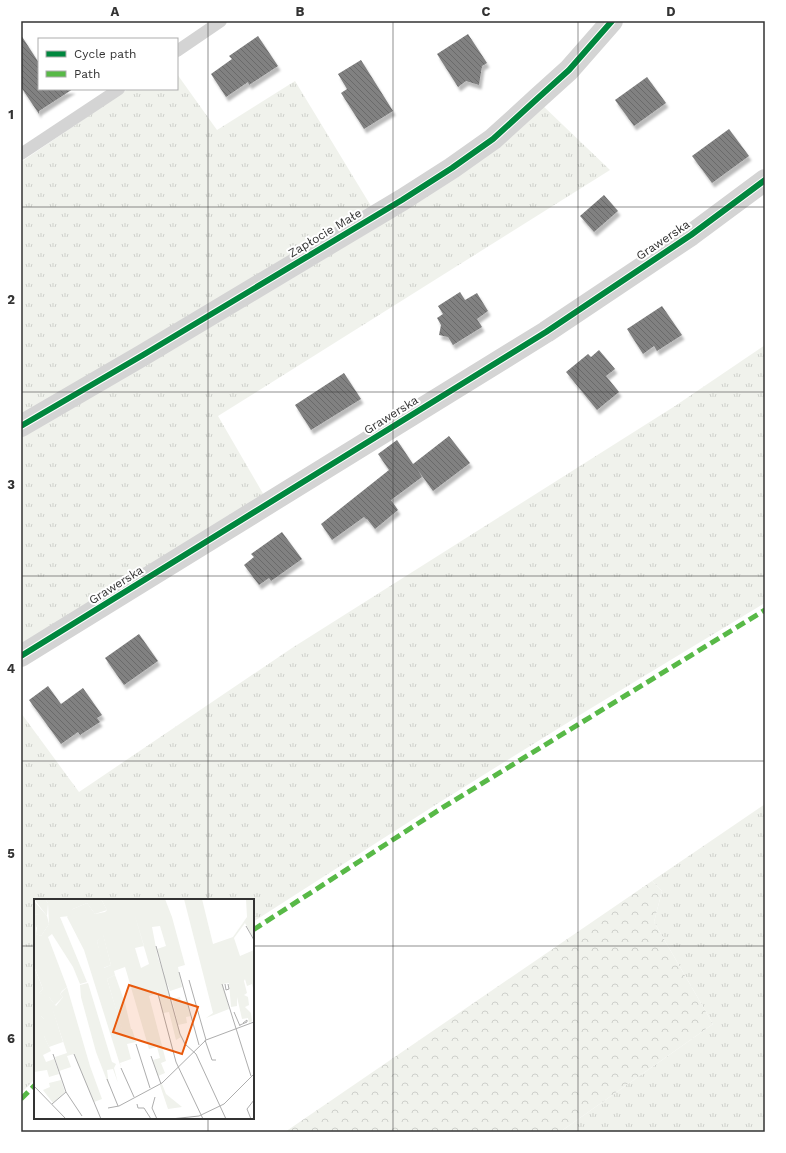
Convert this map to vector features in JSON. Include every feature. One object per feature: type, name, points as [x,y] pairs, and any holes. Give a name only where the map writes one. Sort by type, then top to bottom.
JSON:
[{"type":"street","name":"Zapłocie Małe","points":[[21,426],[150,351],[402,200],[452,168],[493,139],[569,70],[612,21]]},
{"type":"street","name":"Grawerska","points":[[21,656],[546,332],[691,234],[765,180]]},
{"type":"lane","points":[[178,49],[221,21]]},
{"type":"lane","points":[[21,154],[117,90]]},
{"type":"green space","points":[[178,75],[217,130],[295,81],[374,211],[21,418],[21,162],[127,90],[178,90]]},
{"type":"green space","points":[[540,103],[610,170],[218,416],[265,497],[21,650],[21,432]]},
{"type":"green space","points":[[765,345],[765,603],[440,802],[254,921],[254,899],[34,899],[34,1080],[21,1093],[21,713],[79,792],[292,648],[675,406]]},
{"type":"green space","points":[[765,804],[765,1132],[560,1132],[713,1024],[654,922],[662,891],[652,881]]},
{"type":"green space","points":[[652,881],[662,891],[654,922],[713,1024],[560,1132],[285,1132]]},
{"type":"building","points":[[468,34],[487,63],[482,66],[479,85],[466,81],[458,87],[437,54]]},
{"type":"building","points":[[21,35],[38,61],[38,90],[71,90],[39,111],[39,114],[21,87]]},
{"type":"building","points":[[258,36],[278,66],[249,85],[248,82],[226,97],[211,74],[232,59],[229,56]]},
{"type":"building","points":[[361,60],[393,111],[364,129],[341,93],[347,89],[338,74]]},
{"type":"building","points":[[647,77],[666,103],[634,126],[615,100]]},
{"type":"building","points":[[729,129],[749,156],[712,183],[692,156]]},
{"type":"building","points":[[604,195],[618,211],[594,232],[580,216]]},
{"type":"building","points":[[460,292],[465,300],[477,293],[488,311],[477,319],[482,327],[453,345],[448,337],[439,335],[441,325],[437,318],[443,314],[438,306]]},
{"type":"building","points":[[662,306],[682,335],[657,351],[654,346],[643,354],[627,329]]},
{"type":"building","points":[[599,350],[615,369],[606,376],[619,392],[597,410],[566,372],[588,354],[591,357]]},
{"type":"building","points":[[344,373],[361,399],[311,430],[295,405]]},
{"type":"building","points":[[449,436],[470,463],[433,491],[417,469],[422,477],[391,500],[398,510],[375,529],[364,517],[332,540],[321,524],[389,470],[378,454],[397,440],[413,464]]},
{"type":"building","points":[[282,532],[302,559],[271,581],[269,578],[259,585],[244,565],[254,557],[251,554]]},
{"type":"building","points":[[139,634],[158,661],[124,685],[105,658]]},
{"type":"building","points":[[48,686],[61,704],[83,688],[102,715],[97,718],[100,722],[80,735],[78,732],[61,744],[29,700]]},
{"type":"marked path","points":[[254,929],[442,808],[765,610]]},
{"type":"marked path","points":[[21,1099],[34,1086]]},
{"type":"cycle path","points":[[21,426],[402,200],[452,168],[493,139],[569,70],[612,21]]},
{"type":"cycle path","points":[[21,656],[546,332],[691,235],[765,180]]}]
